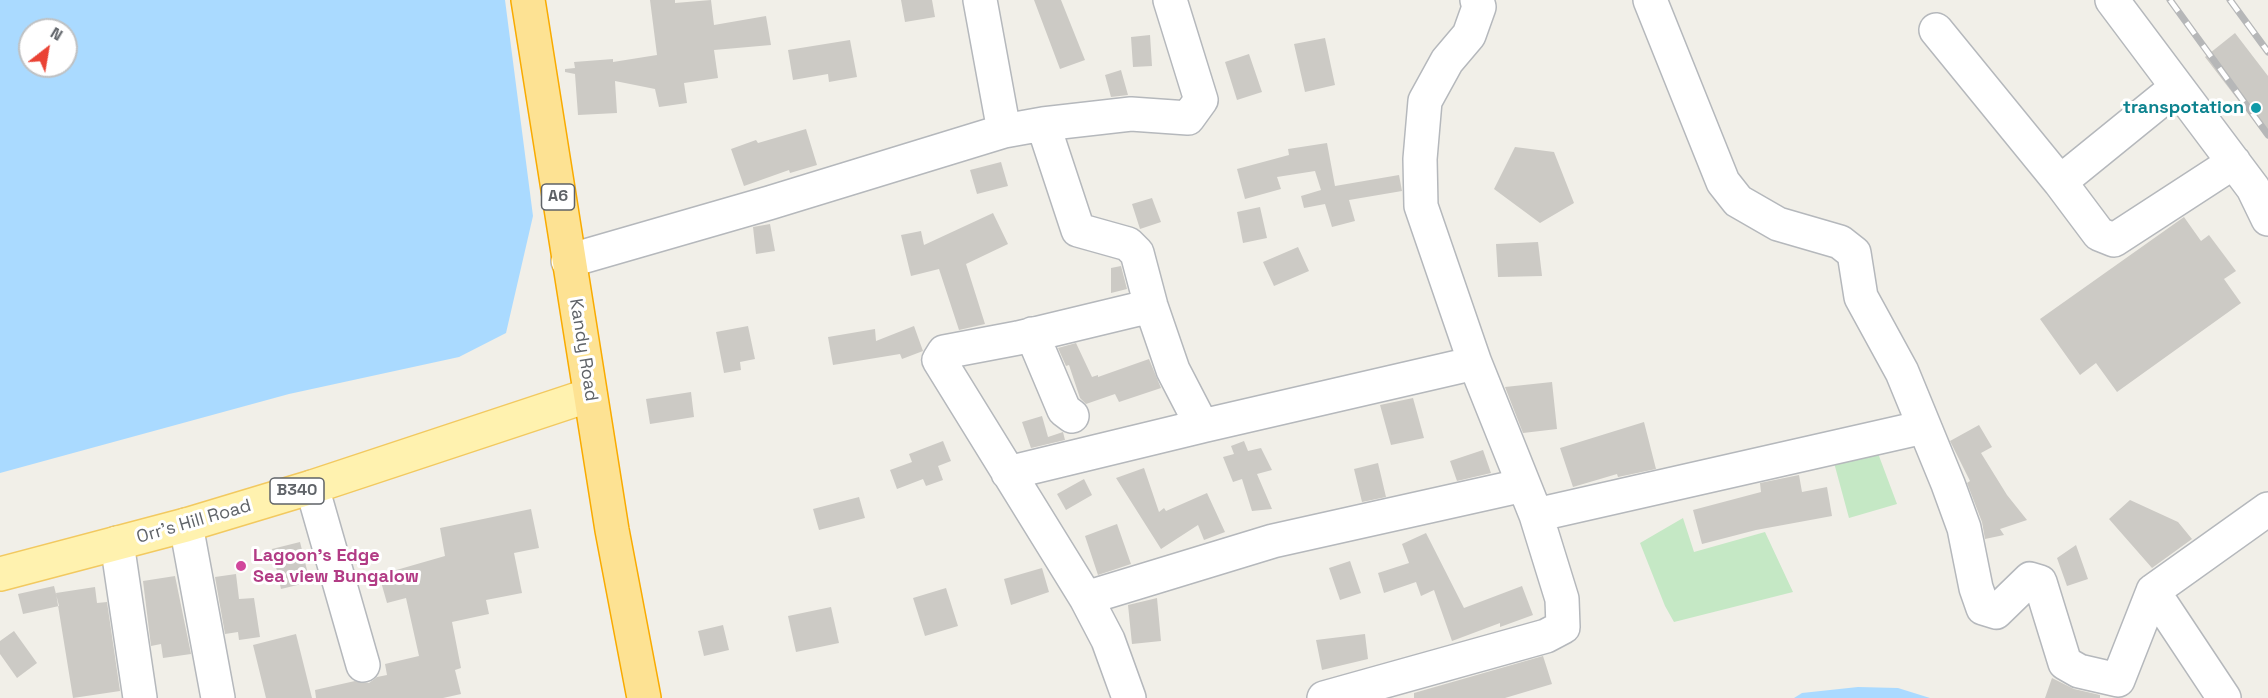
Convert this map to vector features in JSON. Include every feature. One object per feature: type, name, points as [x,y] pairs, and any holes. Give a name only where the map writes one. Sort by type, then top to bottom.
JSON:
[{"type":"highway","name":"Kandy Road","points":[[528,0],[612,530],[644,698]]},
{"type":"main road","name":"Orr’s Hill Road","points":[[0,574],[186,525],[312,487],[590,395]]},
{"type":"street","points":[[980,0],[1004,131]]},
{"type":"street","points":[[568,261],[769,203],[1004,131],[1131,114],[1188,118],[1201,100],[1170,0]]},
{"type":"street","points":[[1324,698],[1546,636],[1563,627],[1562,599],[1536,515],[1475,363],[1421,206],[1420,159],[1425,101],[1447,61],[1469,35],[1479,7],[1477,0]]},
{"type":"street","points":[[1650,0],[1723,182],[1738,201],[1778,224],[1840,242],[1854,253],[1861,297],[1902,372],[1964,528],[1976,588],[1983,608],[1996,612],[2030,579],[2040,582],[2064,663],[2114,689],[2153,591],[2268,509]]},
{"type":"street","points":[[2112,0],[2253,188],[2268,219]]},
{"type":"street","points":[[1936,30],[2060,182],[2099,234],[2114,240],[2234,162]]},
{"type":"street","points":[[2060,182],[2177,87]]},
{"type":"street","points":[[1043,124],[1078,230],[1128,244],[1137,254],[1150,306],[1173,370],[1202,426]]},
{"type":"street","points":[[1129,698],[1108,640],[1086,598],[939,360],[944,351],[1032,334],[1150,306]]},
{"type":"street","points":[[1032,334],[1064,410],[1072,416]]},
{"type":"street","points":[[1008,473],[1475,363]]},
{"type":"street","points":[[1536,515],[1924,428]]},
{"type":"street","points":[[1086,598],[1273,541],[1524,485]]},
{"type":"street","points":[[312,487],[363,665]]},
{"type":"street","points":[[186,525],[218,698]]},
{"type":"street","points":[[117,543],[140,698]]},
{"type":"street","points":[[2153,591],[2224,698]]},
{"type":"green space","points":[[1876,448],[1897,504],[1849,518],[1833,459]]},
{"type":"green space","points":[[1683,518],[1694,552],[1765,532],[1793,592],[1674,622],[1665,606],[1640,543]]},
{"type":"water","points":[[0,0],[505,0],[533,216],[506,333],[459,357],[289,394],[0,473]]},
{"type":"water","points":[[1858,687],[1898,688],[1930,698],[1794,698],[1802,693]]},
{"type":"building","points":[[650,0],[675,0],[675,3],[711,0],[714,25],[766,16],[771,45],[714,50],[718,78],[684,83],[687,103],[659,107],[655,89],[615,81],[617,113],[578,115],[575,74],[565,72],[565,69],[575,68],[574,62],[613,59],[613,62],[657,55]]},
{"type":"building","points":[[901,0],[932,0],[935,17],[905,22]]},
{"type":"building","points":[[1034,0],[1061,0],[1085,60],[1060,69]]},
{"type":"building","name":"transpotation","points":[[2235,33],[2268,76],[2268,139],[2205,57]]},
{"type":"building","points":[[1150,35],[1152,66],[1133,67],[1131,37]]},
{"type":"building","points":[[1325,38],[1335,85],[1305,92],[1294,44]]},
{"type":"building","points":[[850,40],[857,77],[829,82],[828,74],[793,80],[788,50]]},
{"type":"building","points":[[1249,54],[1262,92],[1237,100],[1225,62]]},
{"type":"building","points":[[1121,70],[1128,95],[1111,97],[1105,75]]},
{"type":"building","points":[[806,129],[817,165],[790,173],[789,170],[744,186],[731,149],[756,140],[758,143]]},
{"type":"building","points":[[1327,143],[1335,186],[1399,175],[1402,191],[1349,200],[1355,221],[1332,227],[1325,204],[1304,208],[1301,196],[1321,190],[1315,171],[1277,177],[1281,189],[1245,199],[1237,169],[1289,155],[1288,149]]},
{"type":"building","points":[[1515,147],[1554,152],[1574,203],[1540,223],[1494,189]]},
{"type":"building","points":[[1001,162],[1008,186],[977,194],[970,170]]},
{"type":"building","points":[[1152,198],[1161,222],[1140,229],[1132,204]]},
{"type":"building","points":[[1260,207],[1267,238],[1243,243],[1237,212]]},
{"type":"building","points":[[993,213],[1008,244],[966,264],[985,324],[959,330],[939,269],[911,276],[901,235],[921,231],[924,245]]},
{"type":"building","points":[[2184,217],[2201,241],[2209,235],[2236,271],[2224,279],[2241,303],[2117,392],[2096,363],[2080,375],[2040,319]]},
{"type":"building","points":[[770,224],[775,251],[756,254],[753,227]]},
{"type":"building","points":[[1538,242],[1542,276],[1498,277],[1496,244]]},
{"type":"building","points":[[1298,247],[1309,271],[1274,286],[1263,262]]},
{"type":"building","points":[[1121,266],[1127,289],[1111,293],[1111,268]]},
{"type":"building","points":[[748,326],[755,359],[740,362],[741,370],[724,373],[716,332]]},
{"type":"building","points":[[914,326],[923,351],[902,359],[900,354],[833,365],[828,337],[875,329],[876,341]]},
{"type":"building","points":[[1076,343],[1092,377],[1098,375],[1098,377],[1149,359],[1161,388],[1119,402],[1115,394],[1086,404],[1080,398],[1069,365],[1066,366],[1058,348]]},
{"type":"building","points":[[1552,382],[1557,429],[1523,433],[1505,387]]},
{"type":"building","points":[[691,392],[694,417],[650,424],[646,399]]},
{"type":"building","points":[[1413,398],[1424,438],[1391,445],[1380,405]]},
{"type":"building","points":[[1042,416],[1048,437],[1063,432],[1065,440],[1031,448],[1022,422]]},
{"type":"building","points":[[1644,422],[1656,469],[1618,477],[1617,474],[1573,487],[1560,448]]},
{"type":"building","points":[[1979,425],[1992,447],[1981,453],[2007,495],[2027,520],[2000,529],[2004,535],[1985,539],[1982,522],[1967,483],[1970,481],[1950,441]]},
{"type":"building","points":[[943,441],[951,461],[938,466],[943,480],[926,486],[923,479],[897,489],[890,470],[912,462],[909,454]]},
{"type":"building","points":[[1244,441],[1248,451],[1261,448],[1272,470],[1257,474],[1272,509],[1252,511],[1242,479],[1233,482],[1223,457],[1234,454],[1231,446]]},
{"type":"building","points":[[1483,450],[1491,473],[1457,481],[1450,461]]},
{"type":"building","points":[[1378,463],[1386,497],[1362,502],[1354,469]]},
{"type":"building","points":[[1144,468],[1159,512],[1164,508],[1166,511],[1207,493],[1225,532],[1204,540],[1198,525],[1161,549],[1116,478]]},
{"type":"building","points":[[1799,475],[1802,492],[1827,487],[1832,516],[1756,530],[1702,544],[1693,510],[1761,492],[1760,483]]},
{"type":"building","points":[[1084,479],[1092,495],[1066,510],[1057,494]]},
{"type":"building","points":[[859,497],[865,518],[819,530],[813,509]]},
{"type":"building","points":[[2130,500],[2178,522],[2192,539],[2152,568],[2109,519]]},
{"type":"building","points":[[531,509],[539,548],[514,553],[522,593],[486,600],[489,614],[452,622],[461,668],[455,670],[461,694],[443,698],[316,698],[315,690],[355,681],[369,683],[377,677],[387,675],[385,664],[419,656],[406,598],[387,603],[379,575],[445,556],[440,528]]},
{"type":"building","points":[[1117,524],[1131,564],[1098,575],[1085,536]]},
{"type":"building","points":[[1426,533],[1464,608],[1522,586],[1533,615],[1500,627],[1500,623],[1452,641],[1434,590],[1421,596],[1416,582],[1384,593],[1378,573],[1409,563],[1402,544]]},
{"type":"building","points":[[300,542],[310,582],[281,589],[272,549]]},
{"type":"building","points":[[2076,545],[2088,579],[2067,586],[2057,558]]},
{"type":"building","points":[[1350,561],[1361,593],[1340,600],[1329,568]]},
{"type":"building","points":[[1042,568],[1049,592],[1011,605],[1004,579]]},
{"type":"building","points":[[236,574],[239,599],[254,598],[260,637],[239,640],[238,632],[225,634],[215,577]]},
{"type":"building","points":[[175,576],[191,654],[163,658],[161,644],[151,646],[143,581]]},
{"type":"building","points":[[54,586],[59,606],[23,614],[18,594]]},
{"type":"building","points":[[95,587],[97,603],[107,602],[120,691],[73,698],[56,593]]},
{"type":"building","points":[[946,588],[958,626],[925,636],[913,598]]},
{"type":"building","points":[[1157,598],[1161,641],[1132,644],[1128,605]]},
{"type":"building","points":[[831,607],[839,643],[796,652],[788,616]]},
{"type":"building","points":[[723,625],[729,650],[704,656],[698,631]]},
{"type":"building","points":[[14,631],[37,663],[17,678],[0,654],[0,641]]},
{"type":"building","points":[[296,634],[312,698],[266,698],[253,645]]},
{"type":"building","points":[[1365,634],[1368,659],[1322,670],[1316,640]]},
{"type":"building","points":[[1543,656],[1552,684],[1505,698],[1414,698],[1414,693]]},
{"type":"building","points":[[2052,678],[2074,689],[2100,695],[2100,698],[2045,698]]},
{"type":"railway","points":[[2170,0],[2268,135]]},
{"type":"railway","points":[[2230,0],[2268,52]]},
{"type":"place","name":"transpotation","points":[[2256,108]]},
{"type":"place","name":"Lagoon's Edge Sea view Bungalow","points":[[241,566]]}]
